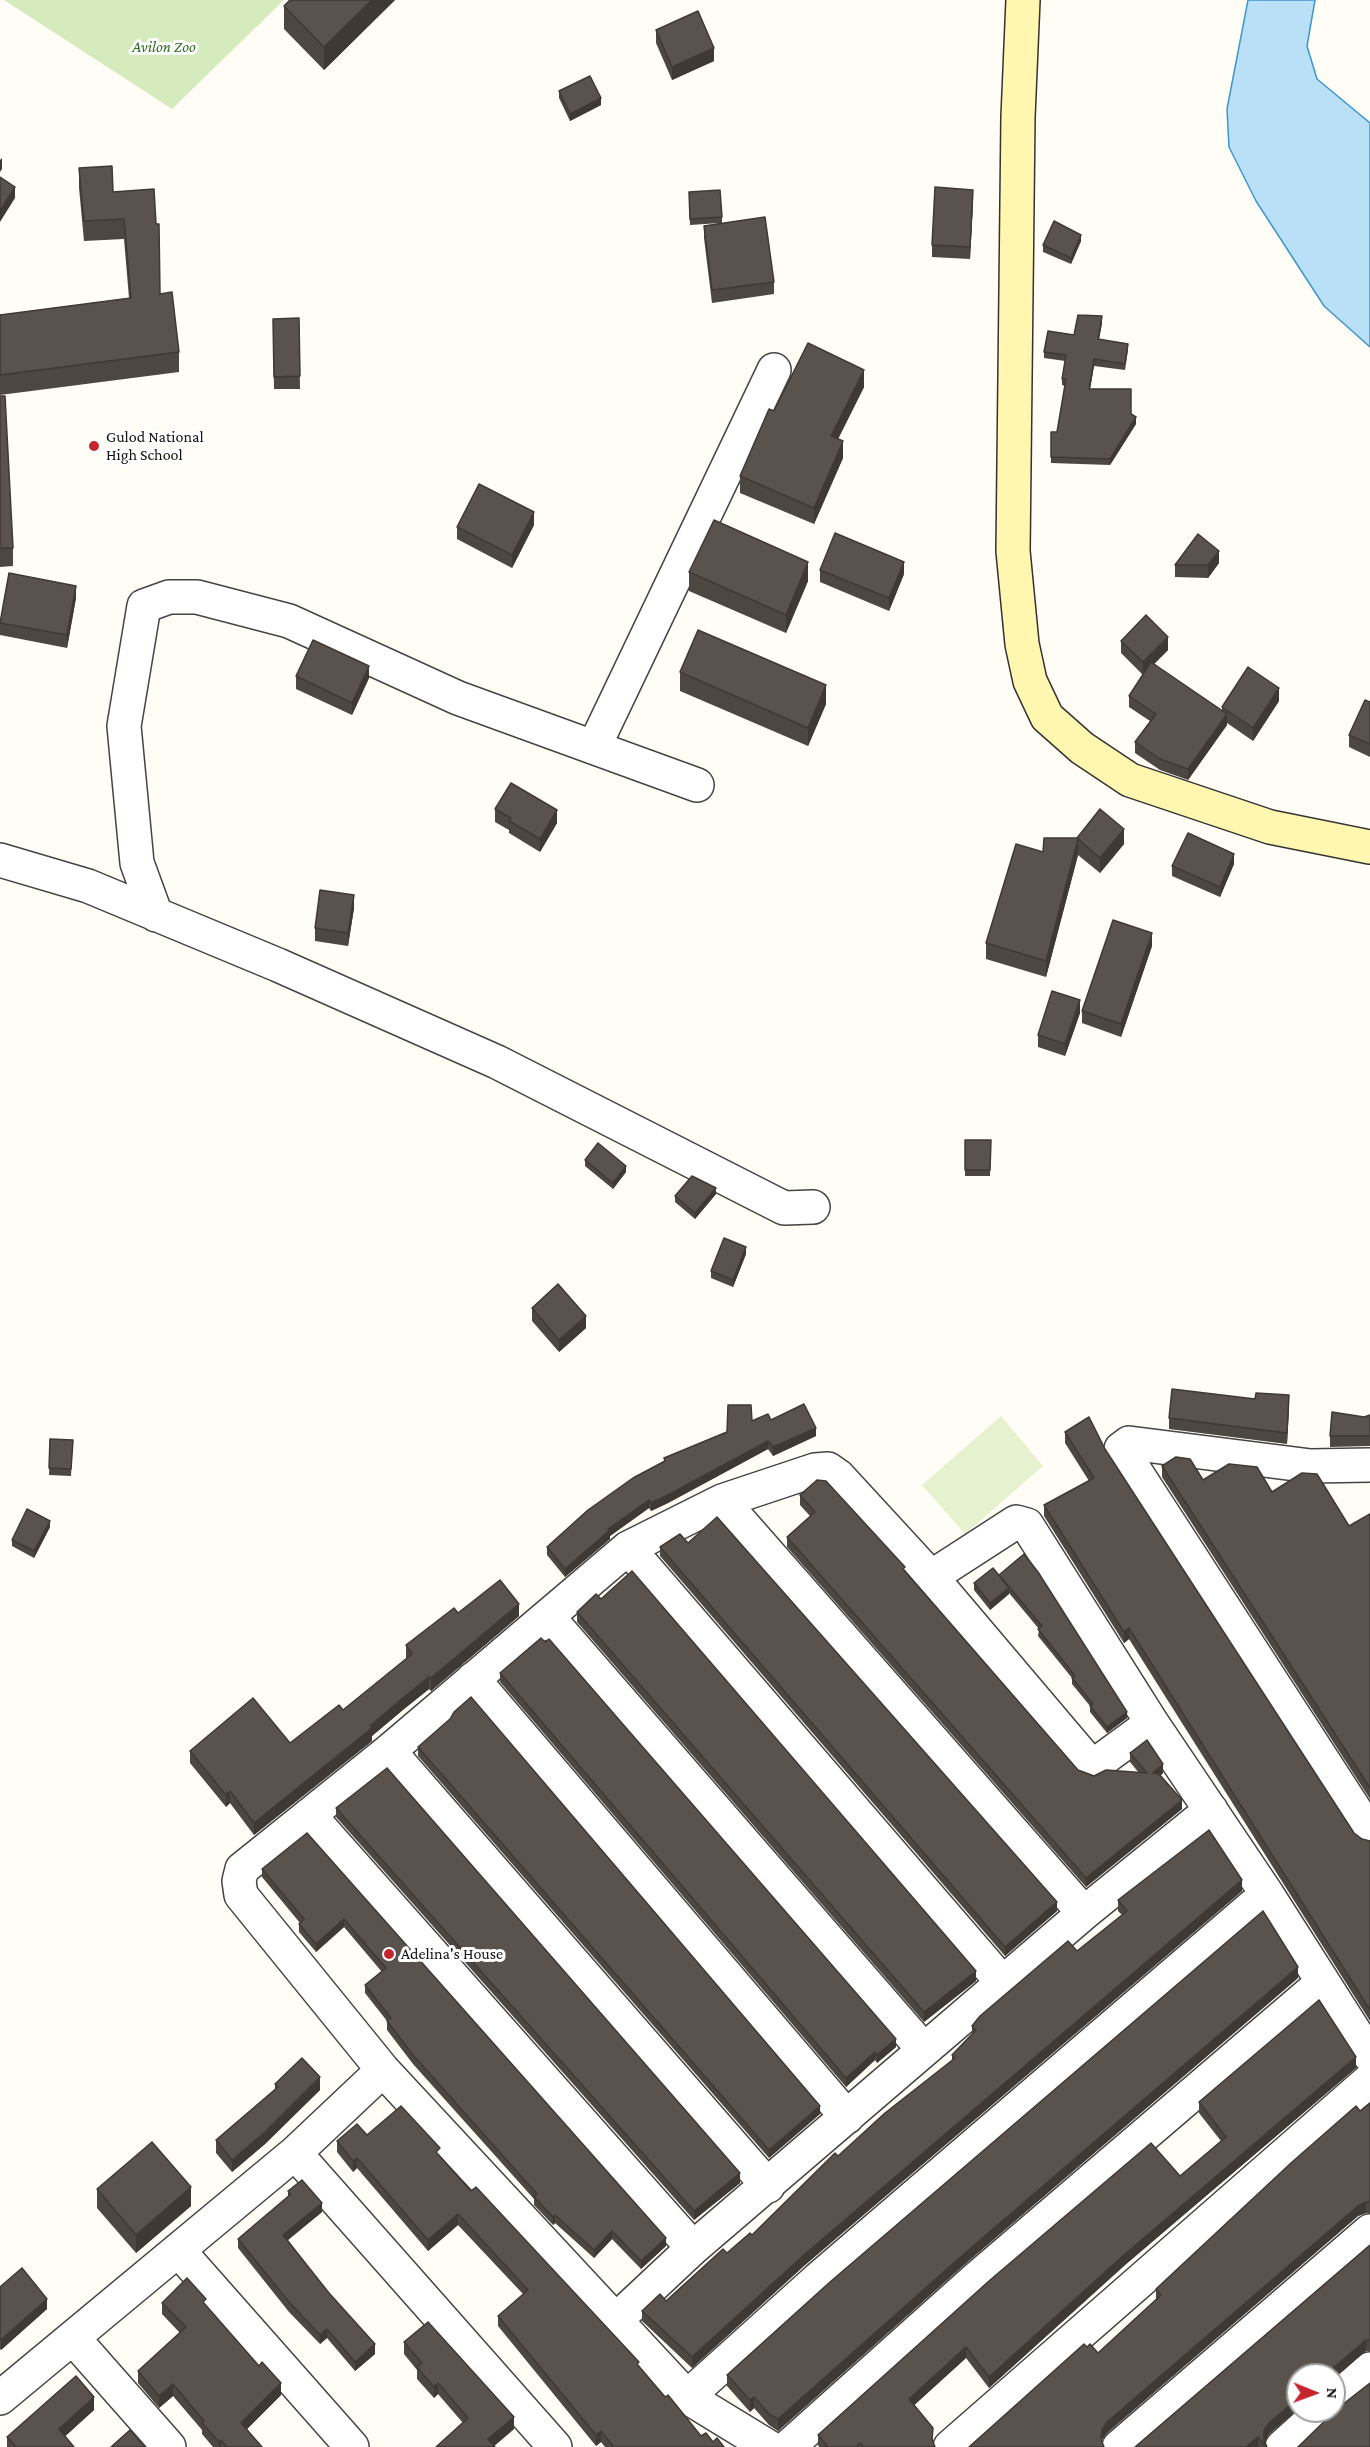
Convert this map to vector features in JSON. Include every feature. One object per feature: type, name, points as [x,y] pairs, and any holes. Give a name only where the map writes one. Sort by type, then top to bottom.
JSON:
[{"type":"street","points":[[1023,0],[1018,117],[1012,551],[1022,644],[1030,681],[1047,717],[1082,748],[1130,780],[1270,827],[1370,847]]},
{"type":"street","points":[[594,747],[774,369]]},
{"type":"street","points":[[156,915],[137,863],[124,726],[144,606],[169,597],[197,597],[289,621],[458,698],[697,785]]},
{"type":"street","points":[[0,860],[88,886],[496,1062],[784,1208],[813,1207]]},
{"type":"street","points":[[1370,1465],[1311,1466],[1129,1443],[1121,1449],[1370,1833]]},
{"type":"street","points":[[769,2447],[687,2397],[383,2070],[242,1895],[239,1881],[242,1869],[389,1751],[628,1548],[722,1501],[815,1470],[828,1469],[838,1476],[931,1577],[1092,1767],[1152,1723]]},
{"type":"street","points":[[722,1501],[1084,1913]]},
{"type":"street","points":[[931,1577],[1016,1522],[1022,1521],[1027,1525],[1152,1723],[1267,1894],[1370,2056]]},
{"type":"street","points":[[628,1548],[1002,1983]]},
{"type":"street","points":[[548,1617],[924,2050]]},
{"type":"street","points":[[473,1679],[848,2117]]},
{"type":"street","points":[[389,1751],[768,2186]]},
{"type":"street","points":[[615,2321],[693,2248],[1002,1983],[1211,1810]]},
{"type":"street","points":[[309,1815],[693,2248]]},
{"type":"street","points":[[687,2397],[818,2279],[1267,1894]]},
{"type":"street","points":[[788,2447],[977,2278],[1322,1983]]},
{"type":"street","points":[[0,2398],[295,2153],[383,2070]]},
{"type":"street","points":[[950,2447],[1370,2080]]},
{"type":"street","points":[[295,2153],[555,2447]]},
{"type":"street","points":[[1119,2447],[1370,2231]]},
{"type":"street","points":[[178,2250],[352,2447]]},
{"type":"street","points":[[73,2338],[169,2447]]},
{"type":"street","points":[[1346,2390],[1370,2369]]},
{"type":"street","points":[[1282,2447],[1309,2423]]},
{"type":"green space","name":"Avilon Zoo","points":[[4,0],[284,0],[172,109]]},
{"type":"green space","points":[[1001,1416],[1043,1466],[965,1534],[922,1485]]},
{"type":"water","points":[[1248,0],[1315,0],[1307,46],[1317,79],[1370,123],[1370,347],[1324,306],[1256,201],[1229,147],[1227,109]]},
{"type":"building","points":[[290,0],[372,0],[324,47],[284,6]]},
{"type":"building","points":[[698,11],[714,48],[672,67],[656,30]]},
{"type":"building","points":[[590,76],[601,98],[570,114],[559,91]]},
{"type":"building","points":[[112,166],[113,192],[154,189],[156,224],[159,224],[160,294],[172,292],[179,352],[0,375],[0,315],[131,298],[124,219],[84,221],[79,168]]},
{"type":"building","points":[[0,177],[15,187],[0,211]]},
{"type":"building","points":[[935,187],[973,190],[970,247],[932,245]]},
{"type":"building","points":[[720,190],[722,217],[690,219],[689,192]]},
{"type":"building","points":[[765,217],[774,282],[712,290],[704,226]]},
{"type":"building","points":[[1054,221],[1081,235],[1071,258],[1043,245]]},
{"type":"building","points":[[1078,315],[1102,316],[1098,339],[1128,344],[1125,364],[1094,359],[1089,389],[1131,389],[1131,414],[1136,417],[1110,459],[1051,457],[1051,432],[1057,432],[1066,379],[1062,379],[1066,355],[1044,352],[1048,331],[1074,335]]},
{"type":"building","points":[[299,318],[300,376],[274,377],[273,319]]},
{"type":"building","points":[[808,343],[864,370],[831,436],[843,441],[814,508],[740,476],[769,409],[774,411]]},
{"type":"building","points":[[0,396],[5,396],[13,548],[0,548]]},
{"type":"building","points":[[479,484],[534,512],[512,555],[457,527]]},
{"type":"building","points":[[714,520],[808,562],[786,615],[689,572]]},
{"type":"building","points":[[835,533],[904,562],[889,598],[820,570]]},
{"type":"building","points":[[1198,534],[1219,551],[1208,565],[1175,565]]},
{"type":"building","points":[[9,573],[76,586],[67,635],[0,623]]},
{"type":"building","points":[[1146,615],[1168,637],[1143,662],[1121,641]]},
{"type":"building","points":[[698,630],[826,685],[808,728],[680,672]]},
{"type":"building","points":[[313,640],[369,666],[352,703],[296,676]]},
{"type":"building","points":[[1151,662],[1227,714],[1188,769],[1160,759],[1135,742],[1156,714],[1129,696]]},
{"type":"building","points":[[1248,667],[1279,688],[1253,728],[1222,707]]},
{"type":"building","points":[[1365,700],[1370,702],[1370,744],[1349,735]]},
{"type":"building","points":[[511,783],[557,810],[540,839],[509,821],[511,818],[495,809]]},
{"type":"building","points":[[1100,809],[1124,829],[1100,858],[1078,839],[1046,961],[986,943],[1016,844],[1043,852],[1044,838],[1077,838]]},
{"type":"building","points":[[1188,833],[1234,854],[1220,887],[1172,866]]},
{"type":"building","points":[[320,890],[354,895],[348,933],[315,928]]},
{"type":"building","points":[[1113,920],[1152,933],[1121,1024],[1082,1011]]},
{"type":"building","points":[[1052,991],[1080,1000],[1065,1044],[1038,1035]]},
{"type":"building","points":[[965,1140],[991,1140],[990,1170],[965,1170]]},
{"type":"building","points":[[598,1143],[626,1166],[613,1183],[585,1160]]},
{"type":"building","points":[[692,1176],[716,1188],[695,1213],[675,1196]]},
{"type":"building","points":[[724,1238],[746,1247],[733,1280],[711,1271]]},
{"type":"building","points":[[558,1284],[586,1316],[559,1340],[532,1308]]},
{"type":"building","points":[[1172,1389],[1255,1399],[1256,1393],[1289,1395],[1287,1433],[1169,1418]]},
{"type":"building","points":[[804,1404],[816,1428],[773,1447],[768,1441],[668,1495],[651,1503],[649,1500],[608,1529],[610,1530],[565,1569],[547,1547],[588,1510],[633,1478],[665,1461],[664,1458],[727,1432],[728,1405],[751,1405],[752,1421],[768,1414],[771,1420]]},
{"type":"building","points":[[1332,1412],[1364,1417],[1370,1415],[1370,1436],[1330,1436]]},
{"type":"building","points":[[1089,1417],[1105,1449],[1354,1833],[1370,1841],[1370,2010],[1129,1628],[1124,1632],[1044,1505],[1094,1478],[1065,1432]]},
{"type":"building","points":[[50,1439],[73,1440],[71,1469],[49,1468]]},
{"type":"building","points":[[1176,1457],[1190,1459],[1203,1480],[1229,1464],[1257,1467],[1272,1492],[1302,1473],[1317,1474],[1349,1526],[1370,1514],[1370,1788],[1162,1466]]},
{"type":"building","points":[[817,1480],[826,1481],[905,1567],[903,1569],[1078,1770],[1094,1776],[1106,1770],[1147,1773],[1130,1753],[1147,1740],[1163,1764],[1153,1773],[1159,1774],[1182,1800],[1086,1878],[787,1537],[815,1512],[800,1495]]},
{"type":"building","points":[[27,1509],[50,1521],[34,1551],[12,1540]]},
{"type":"building","points":[[717,1517],[1057,1902],[1005,1947],[660,1547],[680,1534],[688,1543]]},
{"type":"building","points":[[1024,1554],[1038,1572],[1127,1712],[1107,1727],[1090,1706],[1093,1704],[1072,1678],[1075,1676],[1038,1629],[1042,1626],[999,1575]]},
{"type":"building","points":[[993,1568],[1009,1588],[990,1603],[974,1583]]},
{"type":"building","points":[[632,1571],[976,1971],[924,2012],[577,1612],[596,1594],[601,1599]]},
{"type":"building","points":[[500,1580],[519,1604],[431,1678],[429,1677],[404,1697],[370,1726],[372,1728],[254,1823],[230,1791],[226,1795],[190,1751],[253,1698],[290,1743],[339,1705],[343,1710],[412,1654],[406,1645],[454,1608],[458,1613]]},
{"type":"building","points":[[541,1638],[545,1642],[549,1639],[896,2039],[877,2055],[875,2052],[846,2078],[500,1673]]},
{"type":"building","points":[[471,1697],[820,2106],[769,2150],[418,1747]]},
{"type":"building","points":[[387,1768],[740,2173],[694,2211],[336,1808]]},
{"type":"building","points":[[1209,1830],[1242,1880],[805,2254],[692,2357],[642,2311],[660,2294],[666,2301],[723,2249],[727,2253],[750,2233],[752,2235],[835,2153],[838,2156],[885,2113],[955,2058],[952,2055],[976,2030],[972,2026],[980,2016],[1068,1941],[1077,1951],[1127,1911],[1118,1900]]},
{"type":"building","points":[[307,1833],[666,2238],[641,2261],[612,2231],[594,2250],[555,2215],[553,2217],[534,2197],[537,2194],[413,2055],[387,2021],[391,2018],[365,1985],[386,1968],[344,1919],[316,1944],[299,1924],[304,1919],[262,1869]]},
{"type":"building","points":[[1263,1911],[1298,1967],[965,2253],[778,2419],[769,2414],[754,2397],[750,2400],[727,2375],[830,2282]]},
{"type":"building","points":[[1319,2000],[1356,2057],[1125,2254],[989,2377],[966,2347],[909,2399],[933,2428],[932,2439],[935,2447],[864,2447],[860,2443],[856,2447],[825,2447],[827,2445],[818,2435],[989,2281],[1151,2143],[1180,2176],[1226,2137],[1199,2102]]},
{"type":"building","points":[[302,2058],[320,2077],[265,2132],[232,2160],[216,2140],[278,2087],[275,2084]]},
{"type":"building","points":[[1370,2103],[1370,2202],[1358,2206],[1107,2422],[1102,2430],[1101,2439],[1104,2447],[969,2447],[1084,2344],[1087,2347],[1090,2344],[1098,2353],[1161,2295],[1156,2289],[1291,2163],[1356,2106],[1360,2111]]},
{"type":"building","points":[[401,2106],[440,2148],[436,2152],[471,2191],[476,2187],[639,2362],[637,2364],[665,2397],[668,2395],[701,2436],[706,2433],[713,2442],[717,2438],[724,2447],[614,2447],[601,2431],[596,2435],[498,2316],[528,2290],[458,2214],[428,2240],[357,2158],[353,2161],[337,2141],[357,2124],[367,2135]]},
{"type":"building","points":[[152,2142],[191,2187],[136,2235],[97,2189]]},
{"type":"building","points":[[302,2180],[322,2203],[283,2235],[329,2293],[375,2344],[355,2362],[327,2329],[320,2335],[289,2302],[238,2239],[291,2194],[288,2191]]},
{"type":"building","points":[[1370,2245],[1370,2340],[1366,2340],[1339,2363],[1286,2363],[1286,2408],[1264,2430],[1267,2447],[1258,2437],[1246,2447],[1135,2447]]},
{"type":"building","points":[[22,2268],[47,2299],[1,2340],[0,2287]]},
{"type":"building","points":[[187,2278],[206,2299],[203,2302],[259,2366],[262,2362],[281,2383],[241,2423],[262,2447],[227,2447],[221,2440],[219,2442],[202,2423],[204,2421],[173,2384],[159,2396],[138,2371],[186,2327],[162,2303]]},
{"type":"building","points":[[428,2322],[514,2417],[488,2439],[495,2447],[436,2447],[468,2418],[438,2383],[434,2387],[417,2367],[422,2363],[404,2342]]},
{"type":"building","points":[[76,2376],[94,2397],[59,2429],[74,2447],[16,2447],[7,2437]]},
{"type":"building","points":[[1370,2383],[1370,2447],[1298,2447],[1323,2423],[1346,2423],[1346,2402]]},
{"type":"building","points":[[130,2430],[145,2447],[111,2447]]},
{"type":"place","name":"Gulod National High School","points":[[94,446]]},
{"type":"place","name":"Adelina's House","points":[[389,1954]]}]
